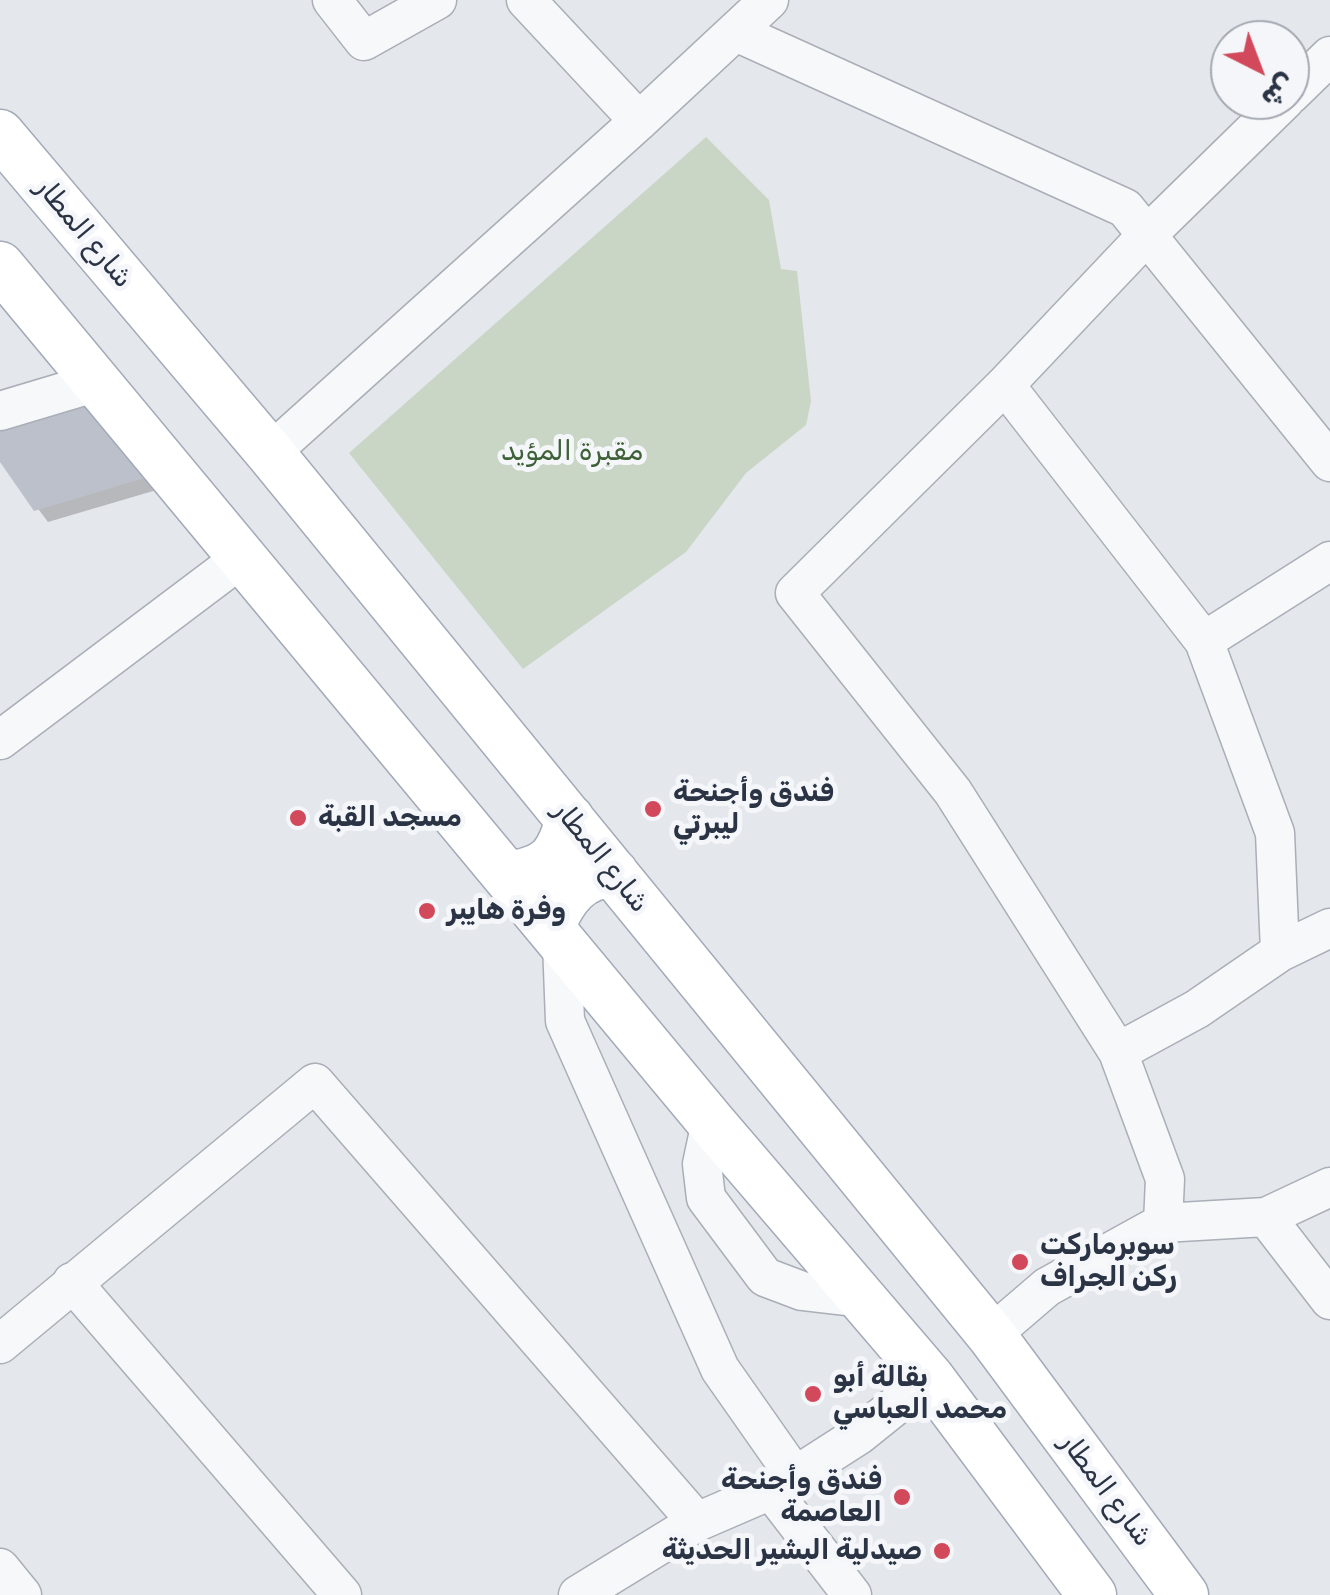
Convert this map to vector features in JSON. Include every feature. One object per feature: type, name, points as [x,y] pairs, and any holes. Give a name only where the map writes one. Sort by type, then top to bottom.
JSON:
[{"type":"main road","name":"شارع المطار","points":[[0,134],[270,453],[992,1335],[1183,1595]]},
{"type":"main road","points":[[0,266],[711,1122],[930,1378],[1092,1595]]},
{"type":"main road","points":[[507,876],[536,872],[552,859],[563,846],[570,820]]},
{"type":"main road","points":[[556,934],[560,903],[575,887],[595,874],[614,873]]},
{"type":"street","points":[[332,0],[364,41],[437,0]]},
{"type":"street","points":[[526,0],[639,121]]},
{"type":"street","points":[[270,453],[768,0]]},
{"type":"street","points":[[736,32],[1125,208],[1330,462]]},
{"type":"street","points":[[1310,75],[1330,56]]},
{"type":"street","points":[[1163,1223],[1165,1179],[1118,1052],[953,792],[796,594],[1006,385],[1146,234],[1263,120]]},
{"type":"street","points":[[0,411],[97,382]]},
{"type":"street","points":[[1006,385],[1204,641],[1276,833],[1280,952]]},
{"type":"street","points":[[0,740],[243,557]]},
{"type":"street","points":[[1204,641],[1330,560]]},
{"type":"street","points":[[1118,1052],[1197,1009],[1280,952],[1330,928]]},
{"type":"street","points":[[556,934],[565,1021],[720,1369],[852,1595]]},
{"type":"street","points":[[0,1344],[315,1083],[697,1522]]},
{"type":"street","points":[[992,1335],[1047,1288],[1163,1223],[1266,1216],[1330,1187]]},
{"type":"street","points":[[1266,1216],[1330,1300]]},
{"type":"street","points":[[72,1282],[342,1595]]},
{"type":"street","points":[[578,1595],[697,1522],[784,1483],[859,1435],[930,1378]]},
{"type":"street","points":[[0,1568],[22,1595]]},
{"type":"green space","name":"مقبرة المؤيد","points":[[706,137],[769,200],[781,269],[797,271],[811,401],[806,425],[746,473],[686,552],[523,669],[349,453]]},
{"type":"building","points":[[79,396],[151,476],[34,511],[0,462],[0,419]]},
{"type":"place","name":"فندق وأجنحة ليبرتي","points":[[653,809]]},
{"type":"place","name":"مسجد القبة","points":[[298,818]]},
{"type":"place","name":"وفرة هايبر","points":[[427,911]]},
{"type":"place","name":"سوبرمارکت ركن الجراف","points":[[1020,1262]]},
{"type":"place","name":"بقالة أبو محمد العباسي","points":[[813,1394]]},
{"type":"place","name":"فندق وأجنحة العاصمة","points":[[902,1497]]},
{"type":"place","name":"صيدلية البشير الحديثة","points":[[942,1551]]}]
